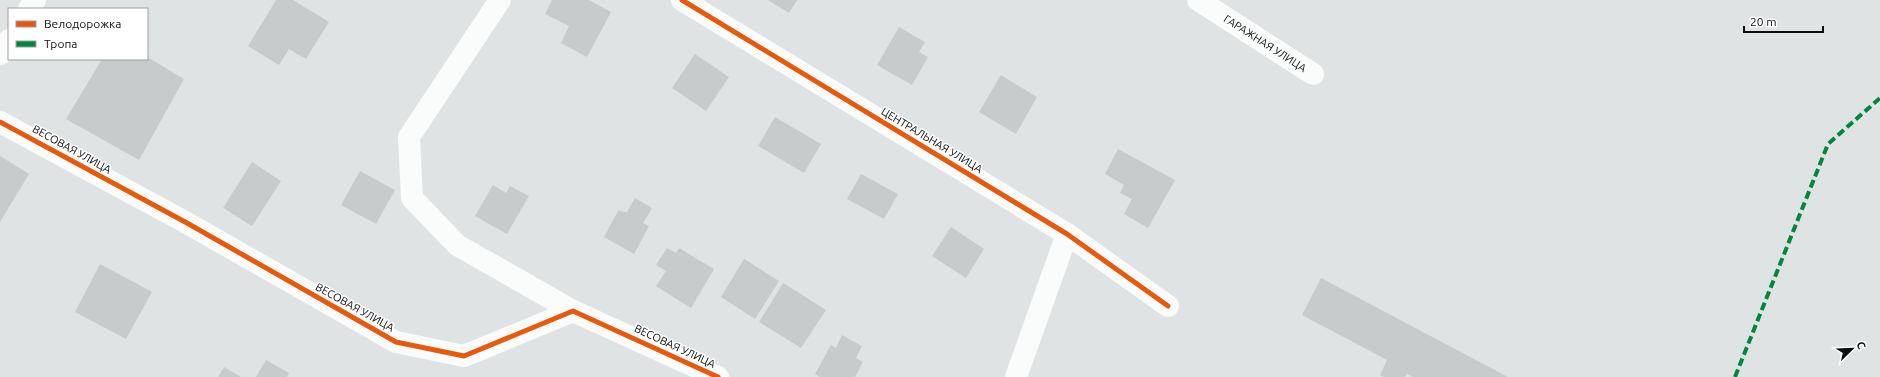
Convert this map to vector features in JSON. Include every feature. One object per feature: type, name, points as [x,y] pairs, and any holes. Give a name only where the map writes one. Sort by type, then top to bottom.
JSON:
[{"type":"street","points":[[500,0],[409,137],[412,198],[457,245],[573,311]]},
{"type":"street","name":"ЦЕНТРАЛЬНАЯ УЛИЦА","points":[[682,0],[1067,234],[1168,306]]},
{"type":"street","name":"ГАРАЖНАЯ УЛИЦА","points":[[1198,0],[1313,74]]},
{"type":"street","points":[[0,54],[8,42]]},
{"type":"street","name":"ВЕСОВАЯ УЛИЦА","points":[[0,122],[187,223],[396,342],[464,356],[573,311],[718,377]]},
{"type":"street","points":[[1016,377],[1067,234]]},
{"type":"building","points":[[276,0],[293,0],[329,22],[306,59],[289,49],[279,65],[248,46]]},
{"type":"building","points":[[552,0],[589,0],[611,12],[587,57],[561,43],[569,26],[545,14]]},
{"type":"building","points":[[768,0],[797,0],[789,13]]},
{"type":"building","points":[[899,27],[925,42],[919,52],[928,57],[912,85],[877,65]]},
{"type":"building","points":[[695,54],[729,77],[706,111],[672,88]]},
{"type":"building","points":[[148,58],[184,79],[139,160],[66,119],[101,60],[148,60]]},
{"type":"building","points":[[1001,75],[1037,97],[1016,134],[979,112]]},
{"type":"building","points":[[775,117],[821,144],[804,173],[758,146]]},
{"type":"building","points":[[1118,149],[1175,180],[1148,228],[1124,214],[1132,199],[1120,193],[1124,185],[1105,174]]},
{"type":"building","points":[[0,156],[29,174],[0,222]]},
{"type":"building","points":[[252,162],[281,181],[252,226],[223,208]]},
{"type":"building","points":[[360,171],[395,190],[376,224],[341,205]]},
{"type":"building","points":[[861,174],[898,194],[884,219],[847,199]]},
{"type":"building","points":[[493,185],[506,193],[510,186],[529,196],[507,234],[475,216]]},
{"type":"building","points":[[635,198],[652,208],[643,223],[649,226],[634,254],[604,237],[618,211],[627,212]]},
{"type":"building","points":[[951,227],[984,249],[966,278],[932,256]]},
{"type":"building","points":[[667,248],[676,253],[679,248],[714,269],[691,308],[656,286],[666,271],[656,265]]},
{"type":"building","points":[[744,259],[779,281],[755,319],[721,297]]},
{"type":"building","points":[[100,264],[152,292],[126,339],[75,312]]},
{"type":"building","points":[[1321,278],[1508,377],[1413,377],[1407,374],[1405,377],[1384,377],[1380,375],[1387,360],[1302,315]]},
{"type":"building","points":[[783,283],[826,310],[801,348],[759,322]]},
{"type":"building","points":[[842,335],[862,346],[856,358],[863,362],[855,377],[820,377],[815,374],[831,345],[836,348]]},
{"type":"building","points":[[266,360],[289,373],[287,377],[256,377]]},
{"type":"building","points":[[224,367],[241,377],[218,377]]},
{"type":"marked path","points":[[1735,377],[1828,144],[1880,98]]},
{"type":"cycle path","points":[[682,0],[1067,234],[1168,306]]},
{"type":"cycle path","points":[[0,122],[187,223],[396,342],[464,356],[573,311],[718,377]]}]
